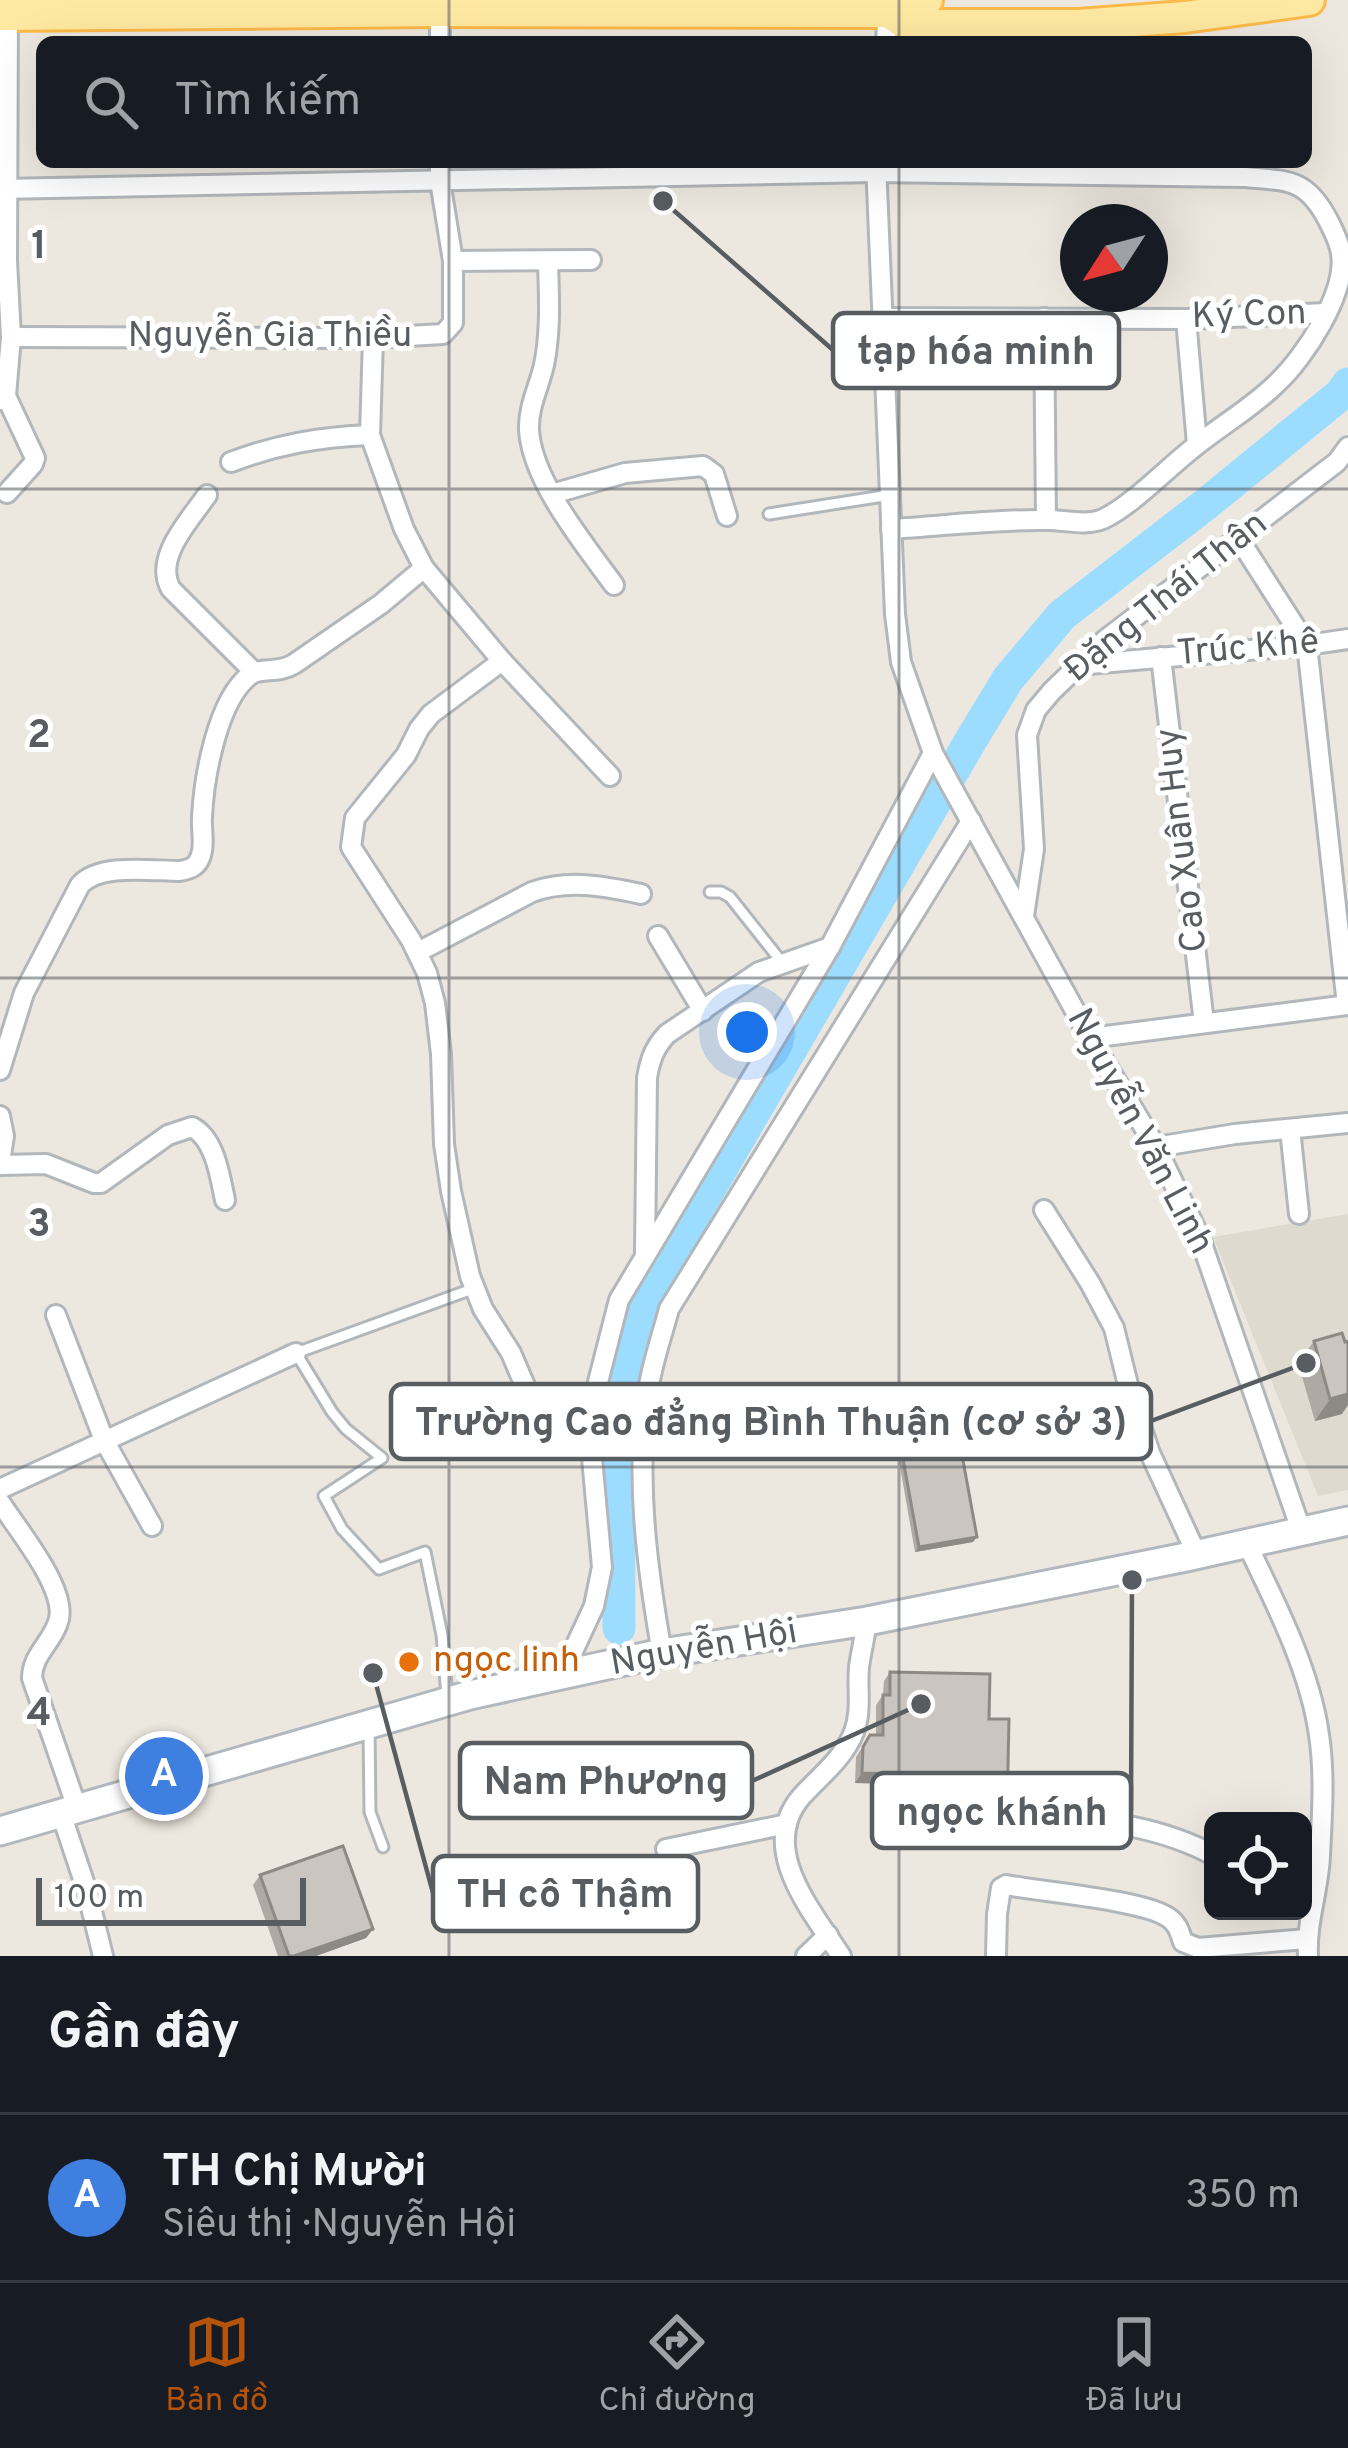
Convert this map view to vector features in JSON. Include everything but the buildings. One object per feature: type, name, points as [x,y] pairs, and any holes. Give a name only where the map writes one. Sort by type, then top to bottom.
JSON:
[{"type":"main road","points":[[887,18],[902,0],[927,0]]},
{"type":"main road","points":[[6,10],[440,18],[887,18],[908,25],[1078,25],[1309,0]]},
{"type":"street","points":[[6,10],[3,261],[11,337],[3,398],[35,458],[7,493]]},
{"type":"street","points":[[3,189],[440,171],[766,168]]},
{"type":"street","points":[[562,1675],[594,1606],[602,1568],[592,1435],[598,1382],[619,1300],[830,947],[933,753],[901,662],[895,614],[875,168]]},
{"type":"street","points":[[891,529],[1098,521],[1115,512],[1275,386],[1311,342],[1327,313],[1340,278],[1342,256],[1312,194],[1290,181],[912,168]]},
{"type":"street","name":"Nguyễn Gia Thiều","points":[[11,337],[443,334],[453,323],[453,261],[440,171]]},
{"type":"street","points":[[453,261],[591,260]]},
{"type":"street","points":[[548,262],[548,334],[530,439],[570,528],[614,586]]},
{"type":"street","name":"Ký Con","points":[[883,318],[1186,319],[1327,313]]},
{"type":"street","points":[[1044,318],[1046,520]]},
{"type":"street","points":[[1186,319],[1197,444]]},
{"type":"street","points":[[373,338],[370,435],[404,529],[424,568],[502,661],[610,776]]},
{"type":"street","points":[[231,462],[321,437],[370,435]]},
{"type":"street","name":"Đặng Thái Thân","points":[[1024,916],[1034,849],[1028,735],[1036,710],[1105,640],[1344,462]]},
{"type":"street","points":[[552,494],[625,473],[703,466],[714,474],[727,517]]},
{"type":"street","points":[[207,495],[176,542],[165,578],[254,672]]},
{"type":"street","points":[[1090,1038],[1347,1005],[1306,646],[1239,539]]},
{"type":"street","points":[[0,1070],[9,1019],[87,877],[103,871],[180,871],[198,862],[203,851],[202,818],[213,741],[241,685],[254,672],[284,670],[294,664],[424,568]]},
{"type":"street","name":"Trúc Khê","points":[[1076,665],[1348,639]]},
{"type":"street","name":"Cao Xuân Huy","points":[[1161,657],[1204,1024]]},
{"type":"street","points":[[502,661],[431,714],[355,818],[351,847],[418,952],[435,1004],[451,1190],[483,1309],[511,1353],[549,1442],[592,1435]]},
{"type":"street","name":"Nguyễn Văn Linh","points":[[933,753],[1090,1038],[1156,1147],[1200,1238],[1301,1530]]},
{"type":"street","points":[[662,1653],[649,1580],[643,1466],[648,1390],[669,1309],[971,820]]},
{"type":"street","points":[[418,952],[556,884],[641,894]]},
{"type":"street","points":[[658,936],[703,1011]]},
{"type":"street","points":[[645,1256],[651,1058],[668,1034],[759,972],[830,947]]},
{"type":"street","points":[[0,1116],[4,1136],[0,1163],[46,1164],[101,1183],[168,1135],[192,1127],[201,1132],[217,1162],[225,1200]]},
{"type":"street","points":[[1156,1147],[1348,1123]]},
{"type":"street","points":[[1290,1129],[1299,1214]]},
{"type":"street","points":[[1044,1210],[1114,1328],[1150,1453],[1197,1555]]},
{"type":"street","points":[[56,1315],[104,1441],[152,1526]]},
{"type":"street","points":[[0,1490],[296,1353]]},
{"type":"street","points":[[0,1502],[59,1600],[58,1622],[32,1665],[32,1678],[103,1956]]},
{"type":"street","name":"Nguyễn Hội","points":[[0,1832],[448,1701],[662,1653],[867,1621],[1348,1521]]},
{"type":"street","points":[[1246,1544],[1277,1606],[1315,1716],[1323,1795],[1312,1867]]},
{"type":"street","points":[[842,1956],[794,1885],[785,1853],[787,1824],[796,1802],[845,1749],[854,1732],[867,1621]]},
{"type":"street","points":[[1029,1813],[1154,1830],[1204,1851]]},
{"type":"street","points":[[666,1849],[787,1824]]},
{"type":"street","points":[[996,1956],[998,1903],[1006,1885],[1165,1914],[1175,1922],[1184,1942],[1198,1948],[1307,1948]]},
{"type":"street","points":[[806,1956],[828,1935]]},
{"type":"lane","points":[[769,514],[890,496]]},
{"type":"lane","points":[[710,892],[730,897],[784,965]]},
{"type":"lane","points":[[448,1701],[442,1635],[425,1552],[379,1569],[342,1529],[325,1496],[382,1458],[332,1412],[296,1353],[475,1288]]},
{"type":"lane","points":[[369,1724],[370,1812],[383,1846]]},
{"type":"shaded area","points":[[1348,1214],[1348,1490],[1318,1496],[1213,1237]]},
{"type":"waterway","points":[[619,1628],[618,1432],[626,1365],[639,1321],[689,1224],[971,740],[1008,679],[1062,615],[1206,504],[1348,384]]},
{"type":"place","name":"tạp hóa minh","points":[[663,201]]},
{"type":"place","name":"Trường Cao đẳng Bình Thuận (cơ sở 3)","points":[[1306,1363]]},
{"type":"place","name":"ngọc khánh","points":[[1132,1580]]},
{"type":"place","name":"ngọc linh","points":[[409,1662]]},
{"type":"place","name":"TH cô Thậm","points":[[373,1673]]},
{"type":"place","name":"Nam Phương","points":[[921,1704]]},
{"type":"place","name":"TH Chị Mười","points":[[164,1776]]}]
